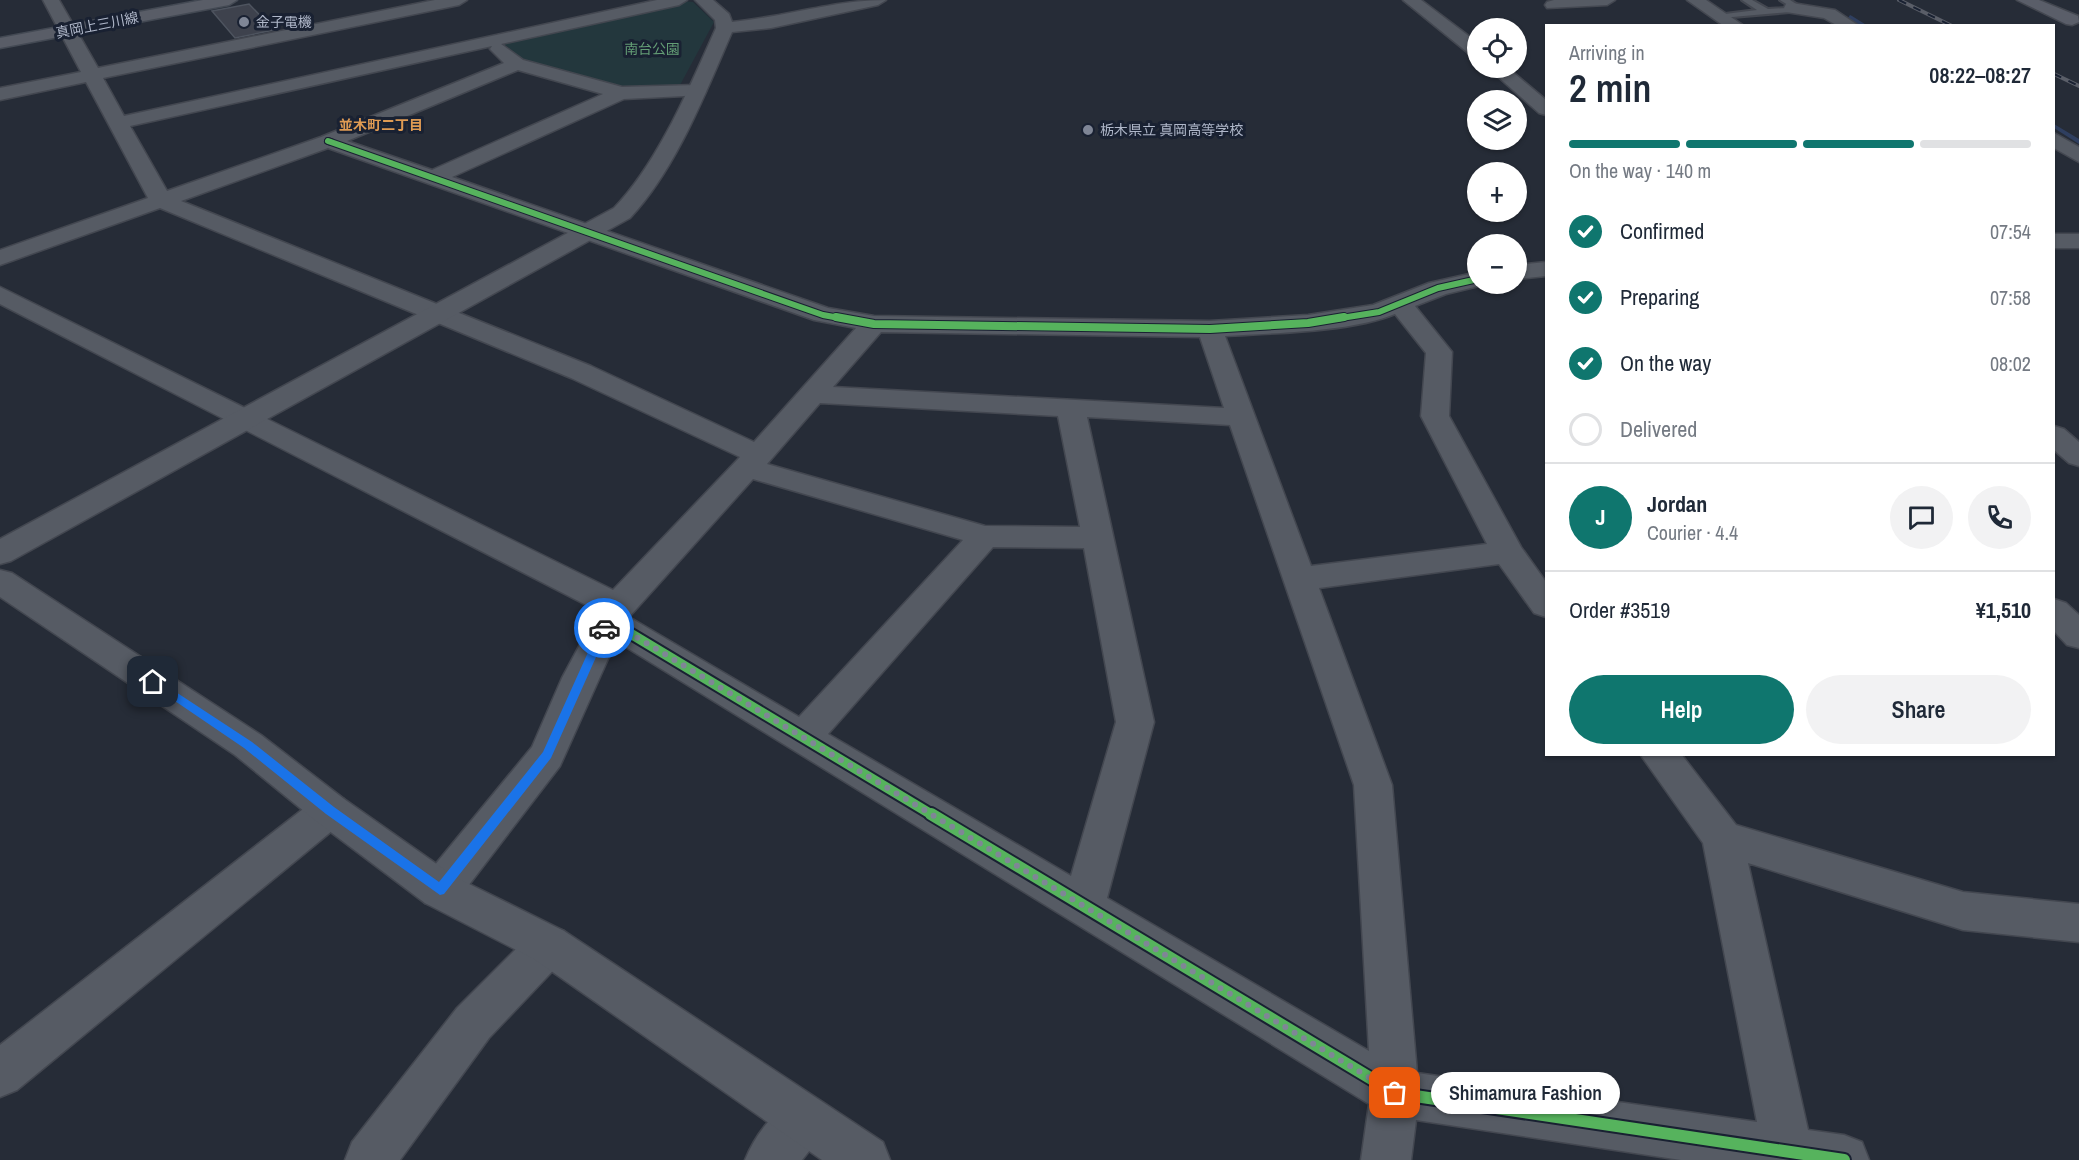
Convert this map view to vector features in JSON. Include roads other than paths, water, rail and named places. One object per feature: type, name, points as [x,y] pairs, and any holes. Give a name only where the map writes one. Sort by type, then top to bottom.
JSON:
[{"type":"main road","name":"真岡上三川線","points":[[0,43],[199,0]]},
{"type":"main road","name":"真岡上三川線","points":[[0,37],[67,28],[229,0]]},
{"type":"main road","points":[[2025,0],[2077,21]]},
{"type":"street","points":[[51,0],[161,201],[581,372],[753,462],[985,536],[1098,538]]},
{"type":"street","points":[[119,123],[679,0]]},
{"type":"street","points":[[0,553],[622,213],[643,191],[697,91],[725,28],[723,18],[703,0]]},
{"type":"street","points":[[725,28],[771,23],[878,0]]},
{"type":"street","points":[[1411,0],[1467,43]]},
{"type":"street","points":[[1561,5],[1607,0]]},
{"type":"street","points":[[1695,0],[1733,24]]},
{"type":"street","points":[[0,94],[448,1],[467,22],[517,64],[621,93],[697,91]]},
{"type":"street","points":[[1789,4],[1829,14],[1847,24]]},
{"type":"street","points":[[1561,5],[1592,20]]},
{"type":"street","points":[[0,258],[328,141],[517,64]]},
{"type":"street","points":[[1509,78],[1545,108]]},
{"type":"street","points":[[434,178],[621,93]]},
{"type":"street","points":[[328,141],[823,315],[874,324],[1210,329],[1308,323],[1379,312],[1438,288],[1467,281]]},
{"type":"street","points":[[2055,141],[2079,156]]},
{"type":"street","points":[[2055,241],[2079,241]]},
{"type":"street","points":[[1527,271],[1545,269]]},
{"type":"street","points":[[0,294],[612,613],[803,737],[1395,1093],[1844,1160]]},
{"type":"street","points":[[1400,304],[1439,352],[1435,416],[1507,552],[1545,604]]},
{"type":"street","points":[[440,890],[547,755],[612,613],[753,462],[874,324]]},
{"type":"street","points":[[1210,329],[1373,785],[1395,1093],[1386,1160]]},
{"type":"street","points":[[813,394],[1242,417]]},
{"type":"street","points":[[1071,408],[1135,722],[1084,906]]},
{"type":"street","points":[[2055,413],[2079,434]]},
{"type":"street","points":[[2055,436],[2079,457]]},
{"type":"street","points":[[803,737],[985,536]]},
{"type":"street","points":[[1299,579],[1507,552]]},
{"type":"street","points":[[0,581],[248,745],[330,810],[440,890],[549,945],[865,1160]]},
{"type":"street","points":[[2055,612],[2079,636]]},
{"type":"street","points":[[1660,756],[1722,838],[1788,1152]]},
{"type":"street","points":[[0,1074],[330,810]]},
{"type":"street","points":[[1722,838],[1964,911],[2079,923]]},
{"type":"street","points":[[370,1160],[473,1023],[549,945]]},
{"type":"street","points":[[770,1160],[804,1119]]},
{"type":"lane","points":[[1746,0],[1767,12]]},
{"type":"lane","points":[[1720,15],[1767,12],[1789,4]]},
{"type":"waterway","points":[[1850,17],[1862,24]]},
{"type":"waterway","points":[[2055,127],[2079,142]]},
{"type":"railway","points":[[1899,0],[1948,24]]},
{"type":"railway","points":[[2055,74],[2079,86]]},
{"type":"place","name":"金子電機","points":[[244,22]]},
{"type":"place","name":"栃木県立 真岡高等学校","points":[[1088,130]]},
{"type":"place","name":"Shimamura Fashion","points":[[1395,1093]]},
{"type":"district","name":"並木町二丁目","points":[[381,125]]},
{"type":"park label","name":"南台公園","points":[[652,49]]}]
